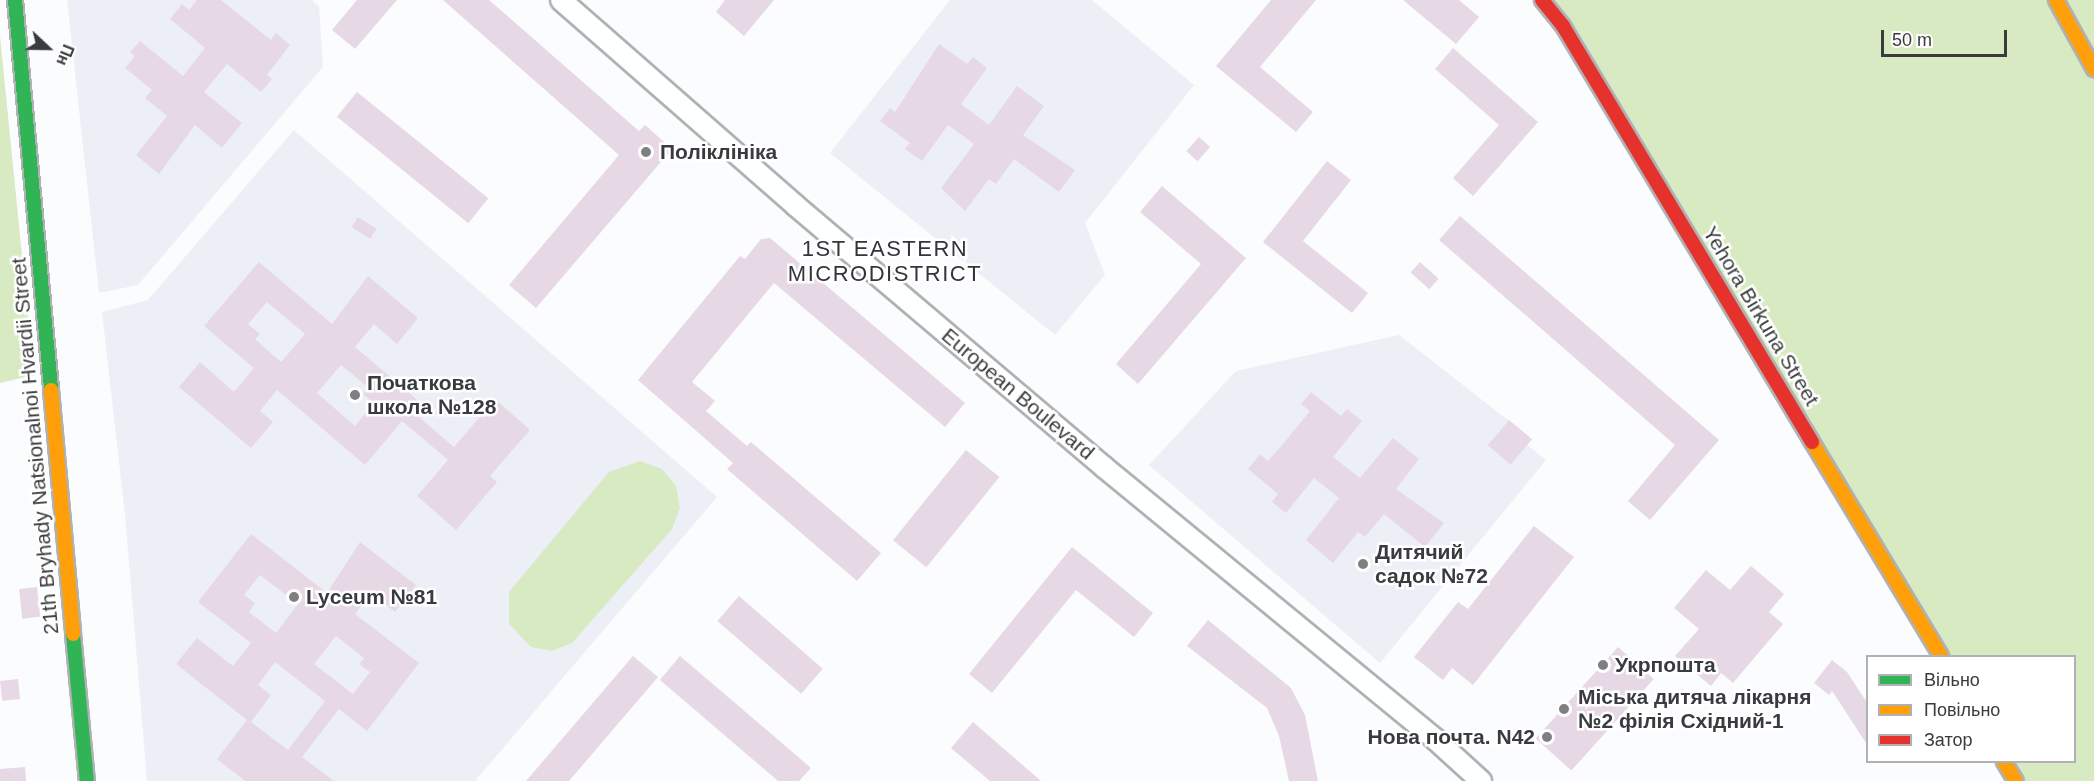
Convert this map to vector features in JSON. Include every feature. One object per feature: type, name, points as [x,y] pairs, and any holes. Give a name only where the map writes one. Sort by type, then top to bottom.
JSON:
[{"type":"street","name":"21th Bryhady Natsionalnoi Hvardii Street","points":[[15,0],[87,781]]},
{"type":"street","name":"European Boulevard","points":[[561,0],[795,205],[1104,467],[1436,740],[1481,781]]},
{"type":"street","name":"Yehora Birkuna Street","points":[[1542,0],[1563,26],[1940,655]]},
{"type":"street","points":[[2056,0],[2094,69]]},
{"type":"street","points":[[2005,763],[2016,781]]},
{"type":"shaded area","points":[[67,0],[312,0],[319,6],[323,67],[138,285],[99,293]]},
{"type":"shaded area","points":[[950,0],[1092,0],[1194,85],[1085,223],[1105,275],[1055,335],[830,153]]},
{"type":"shaded area","name":"Початкова школа №128","points":[[294,130],[717,497],[475,781],[147,781],[125,515],[102,312],[148,300]]},
{"type":"shaded area","name":"Дитячий садок №72","points":[[1399,335],[1532,439],[1527,445],[1546,460],[1380,663],[1149,465],[1236,371]]},
{"type":"green space","points":[[1542,0],[2094,0],[2094,781],[2016,781],[2005,763],[2076,763],[2076,655],[1940,655]]},
{"type":"green space","points":[[0,36],[34,375],[0,383]]},
{"type":"green space","points":[[640,461],[662,469],[676,486],[680,508],[672,529],[572,643],[552,651],[531,647],[509,624],[509,592],[609,472]]},
{"type":"building","points":[[197,0],[221,0],[271,40],[276,33],[290,45],[267,75],[272,79],[261,92],[227,64],[204,92],[242,123],[222,148],[195,125],[159,174],[136,155],[167,116],[145,98],[152,90],[125,68],[135,56],[130,52],[140,41],[183,76],[205,48],[170,19],[182,4],[189,10]]},
{"type":"building","points":[[357,0],[397,0],[355,49],[332,30]]},
{"type":"building","points":[[443,0],[489,0],[639,131],[645,125],[672,149],[536,308],[509,285],[619,155]]},
{"type":"building","points":[[725,0],[774,0],[744,36],[716,12]]},
{"type":"building","points":[[1271,0],[1316,0],[1260,67],[1313,112],[1296,132],[1216,66]]},
{"type":"building","points":[[1403,0],[1459,0],[1479,17],[1456,44]]},
{"type":"building","points":[[939,44],[967,64],[973,57],[987,68],[961,104],[989,125],[1017,86],[1044,106],[1023,135],[1075,170],[1059,192],[1014,159],[996,184],[989,179],[965,211],[941,188],[974,144],[948,125],[922,161],[905,149],[910,143],[880,121],[890,108],[895,112]]},
{"type":"building","points":[[1453,48],[1538,122],[1473,196],[1453,178],[1499,125],[1435,69]]},
{"type":"building","points":[[357,92],[488,198],[468,223],[337,117]]},
{"type":"building","points":[[1199,137],[1210,147],[1197,161],[1186,151]]},
{"type":"building","points":[[1327,161],[1351,180],[1303,241],[1368,293],[1352,313],[1263,242]]},
{"type":"building","points":[[1162,186],[1246,258],[1138,384],[1116,364],[1201,264],[1140,212]]},
{"type":"building","points":[[1460,216],[1719,440],[1650,520],[1628,501],[1675,445],[1439,240]]},
{"type":"building","points":[[358,217],[377,229],[370,239],[352,227]]},
{"type":"building","points":[[770,238],[965,403],[945,427],[774,283],[692,382],[715,401],[706,411],[747,446],[751,442],[881,553],[857,581],[727,469],[733,463],[638,380],[740,256],[745,259],[761,239]]},
{"type":"building","points":[[259,262],[332,324],[368,276],[418,318],[397,344],[374,324],[355,347],[421,403],[413,412],[454,447],[495,399],[530,430],[490,476],[497,482],[456,530],[417,496],[448,460],[402,421],[365,465],[277,390],[260,411],[273,422],[251,448],[179,387],[200,362],[234,392],[254,368],[204,326]],"holes":[[[267,302],[305,334],[281,362],[255,339],[260,334],[248,324]],[[341,365],[369,388],[363,394],[374,403],[355,426],[317,393]]]},
{"type":"building","points":[[1420,262],[1439,279],[1429,289],[1411,272]]},
{"type":"building","points":[[1311,392],[1341,416],[1347,409],[1362,421],[1333,457],[1360,478],[1393,438],[1419,459],[1396,489],[1444,523],[1425,547],[1384,514],[1365,537],[1358,532],[1333,563],[1306,540],[1339,498],[1314,478],[1286,513],[1272,502],[1278,494],[1248,469],[1260,454],[1268,461],[1310,411],[1301,404]]},
{"type":"building","points":[[1509,420],[1532,439],[1511,465],[1488,445]]},
{"type":"building","points":[[966,450],[999,477],[926,567],[893,540]]},
{"type":"building","points":[[1534,526],[1574,557],[1473,685],[1452,668],[1443,680],[1414,657],[1458,602],[1468,609]]},
{"type":"building","points":[[251,534],[327,593],[360,542],[416,585],[395,612],[371,593],[355,614],[419,663],[367,731],[339,709],[302,757],[334,781],[245,781],[217,759],[247,720],[176,664],[197,638],[233,666],[251,643],[198,602]],"holes":[[[260,575],[298,604],[276,633],[249,612],[255,603],[244,595]],[[336,636],[364,658],[359,664],[370,672],[353,694],[314,664]],[[275,662],[325,701],[288,750],[251,722],[271,695],[258,685]]]},
{"type":"building","points":[[1072,547],[1153,613],[1134,637],[1076,590],[992,693],[969,674]]},
{"type":"building","points":[[1751,566],[1784,594],[1769,612],[1783,624],[1733,683],[1721,673],[1711,686],[1675,656],[1699,629],[1674,608],[1706,570],[1730,590]]},
{"type":"building","points":[[37,587],[40,617],[22,619],[19,589]]},
{"type":"building","points":[[739,596],[823,669],[801,694],[717,621]]},
{"type":"building","points":[[1208,620],[1291,688],[1305,715],[1318,781],[1289,781],[1279,736],[1267,708],[1187,646]]},
{"type":"building","points":[[1618,647],[1654,679],[1571,771],[1536,738]]},
{"type":"building","points":[[633,656],[658,677],[569,781],[526,781]]},
{"type":"building","points":[[680,656],[811,768],[799,781],[778,781],[660,680]]},
{"type":"building","points":[[1832,660],[1847,672],[1866,701],[1866,743],[1832,691],[1829,695],[1814,683]]},
{"type":"building","points":[[18,679],[20,699],[2,701],[0,681]]},
{"type":"building","points":[[973,722],[1041,781],[990,781],[951,748]]},
{"type":"building","points":[[25,767],[26,781],[0,781],[0,769]]},
{"type":"traffic: fast","points":[[15,0],[51,390]]},
{"type":"traffic: fast","points":[[73,634],[87,781]]},
{"type":"traffic: slow","points":[[2056,0],[2094,69]]},
{"type":"traffic: slow","points":[[51,390],[73,634]]},
{"type":"traffic: slow","points":[[1812,442],[1940,655]]},
{"type":"traffic: slow","points":[[2005,763],[2016,781]]},
{"type":"traffic: jam","points":[[1542,0],[1563,26],[1812,442]]},
{"type":"place","name":"Поліклініка","points":[[646,152]]},
{"type":"place","name":"Початкова школа №128","points":[[355,395]]},
{"type":"place","name":"Дитячий садок №72","points":[[1363,564]]},
{"type":"place","name":"Lyceum №81","points":[[294,597]]},
{"type":"place","name":"Укрпошта","points":[[1603,665]]},
{"type":"place","name":"Міська дитяча лікарня №2 філія Східний-1","points":[[1564,709]]},
{"type":"place","name":"Нова почта. N42","points":[[1547,737]]},
{"type":"district","name":"1ST EASTERN MICRODISTRICT","points":[[885,260]]}]
